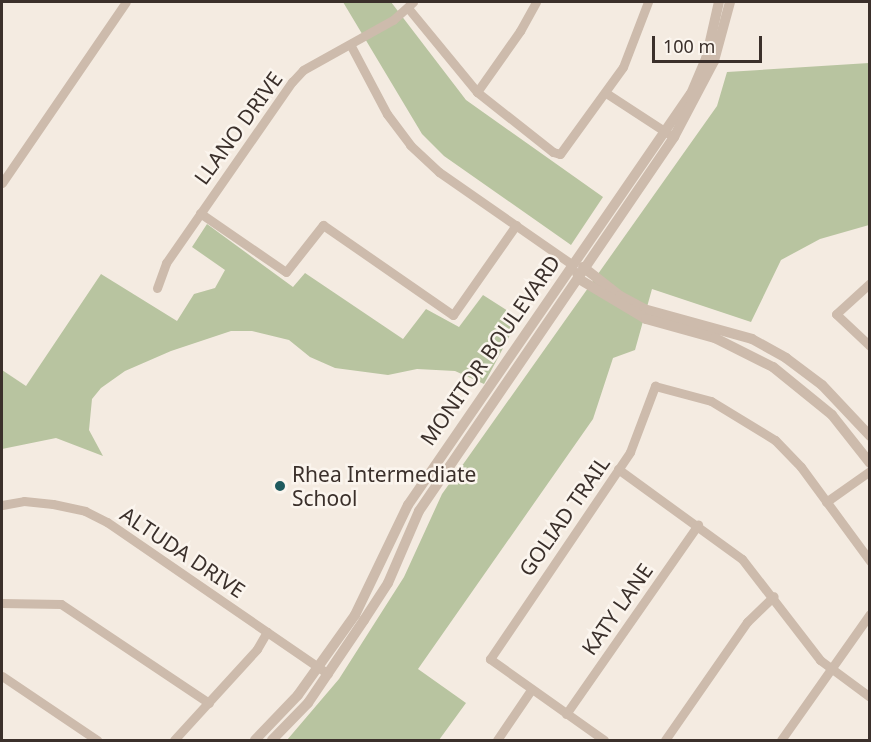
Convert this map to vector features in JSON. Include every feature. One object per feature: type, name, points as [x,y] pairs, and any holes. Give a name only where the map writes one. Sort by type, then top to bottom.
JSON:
[{"type":"street","points":[[2,183],[126,2]]},
{"type":"street","points":[[477,92],[520,32],[536,2]]},
{"type":"street","points":[[410,5],[477,92],[553,152],[560,154],[606,93],[629,53],[648,2]]},
{"type":"street","name":"MONITOR BOULEVARD","points":[[255,741],[318,667],[370,589],[408,505],[573,265],[670,134],[706,59],[718,2]]},
{"type":"street","name":"MONITOR BOULEVARD","points":[[272,741],[308,703],[328,674],[388,583],[419,511],[587,268],[714,61],[730,2]]},
{"type":"street","name":"LLANO DRIVE","points":[[157,288],[166,263],[292,82],[303,70],[351,46],[410,5]]},
{"type":"street","points":[[351,46],[387,114],[410,145],[439,172],[573,265],[587,268],[620,296],[644,309],[752,339],[786,358],[822,385],[870,436]]},
{"type":"street","points":[[606,93],[670,134]]},
{"type":"street","points":[[200,213],[286,272],[323,225],[453,315],[516,225]]},
{"type":"street","points":[[573,265],[579,279],[646,318],[715,338],[773,367],[832,415],[870,464]]},
{"type":"street","points":[[870,283],[836,314],[870,346]]},
{"type":"street","name":"GOLIAD TRAIL","points":[[531,690],[490,659],[635,442],[655,386],[711,401],[749,421],[788,453],[826,502]]},
{"type":"street","points":[[618,469],[742,559],[774,596],[812,650],[831,669],[870,697]]},
{"type":"street","points":[[870,471],[826,502],[870,561]]},
{"type":"street","name":"ALTUDA DRIVE","points":[[2,505],[24,501],[85,511],[120,529],[328,674]]},
{"type":"street","name":"KATY LANE","points":[[566,714],[698,525]]},
{"type":"street","points":[[665,741],[747,622],[774,596]]},
{"type":"street","points":[[2,603],[61,604],[209,703]]},
{"type":"street","points":[[781,741],[870,614]]},
{"type":"street","points":[[174,741],[257,649],[267,632]]},
{"type":"street","points":[[2,676],[96,741]]},
{"type":"street","points":[[497,741],[531,690],[604,741]]},
{"type":"green space","points":[[343,2],[391,2],[466,100],[603,197],[571,245],[444,156],[422,134]]},
{"type":"green space","points":[[869,63],[869,225],[820,239],[781,260],[751,322],[652,289],[635,350],[613,358],[593,419],[418,669],[466,703],[439,740],[287,740],[339,679],[404,577],[442,494],[717,106],[727,72]]},
{"type":"green space","points":[[207,224],[293,287],[305,273],[403,339],[426,309],[459,327],[483,295],[519,318],[484,384],[455,371],[417,369],[388,375],[335,368],[310,357],[289,340],[252,331],[231,331],[171,351],[125,371],[101,388],[92,399],[89,430],[103,456],[56,438],[2,449],[2,370],[26,386],[101,274],[177,321],[194,294],[215,288],[225,270],[192,247]]},
{"type":"place","name":"Rhea Intermediate School","points":[[280,486]]}]
